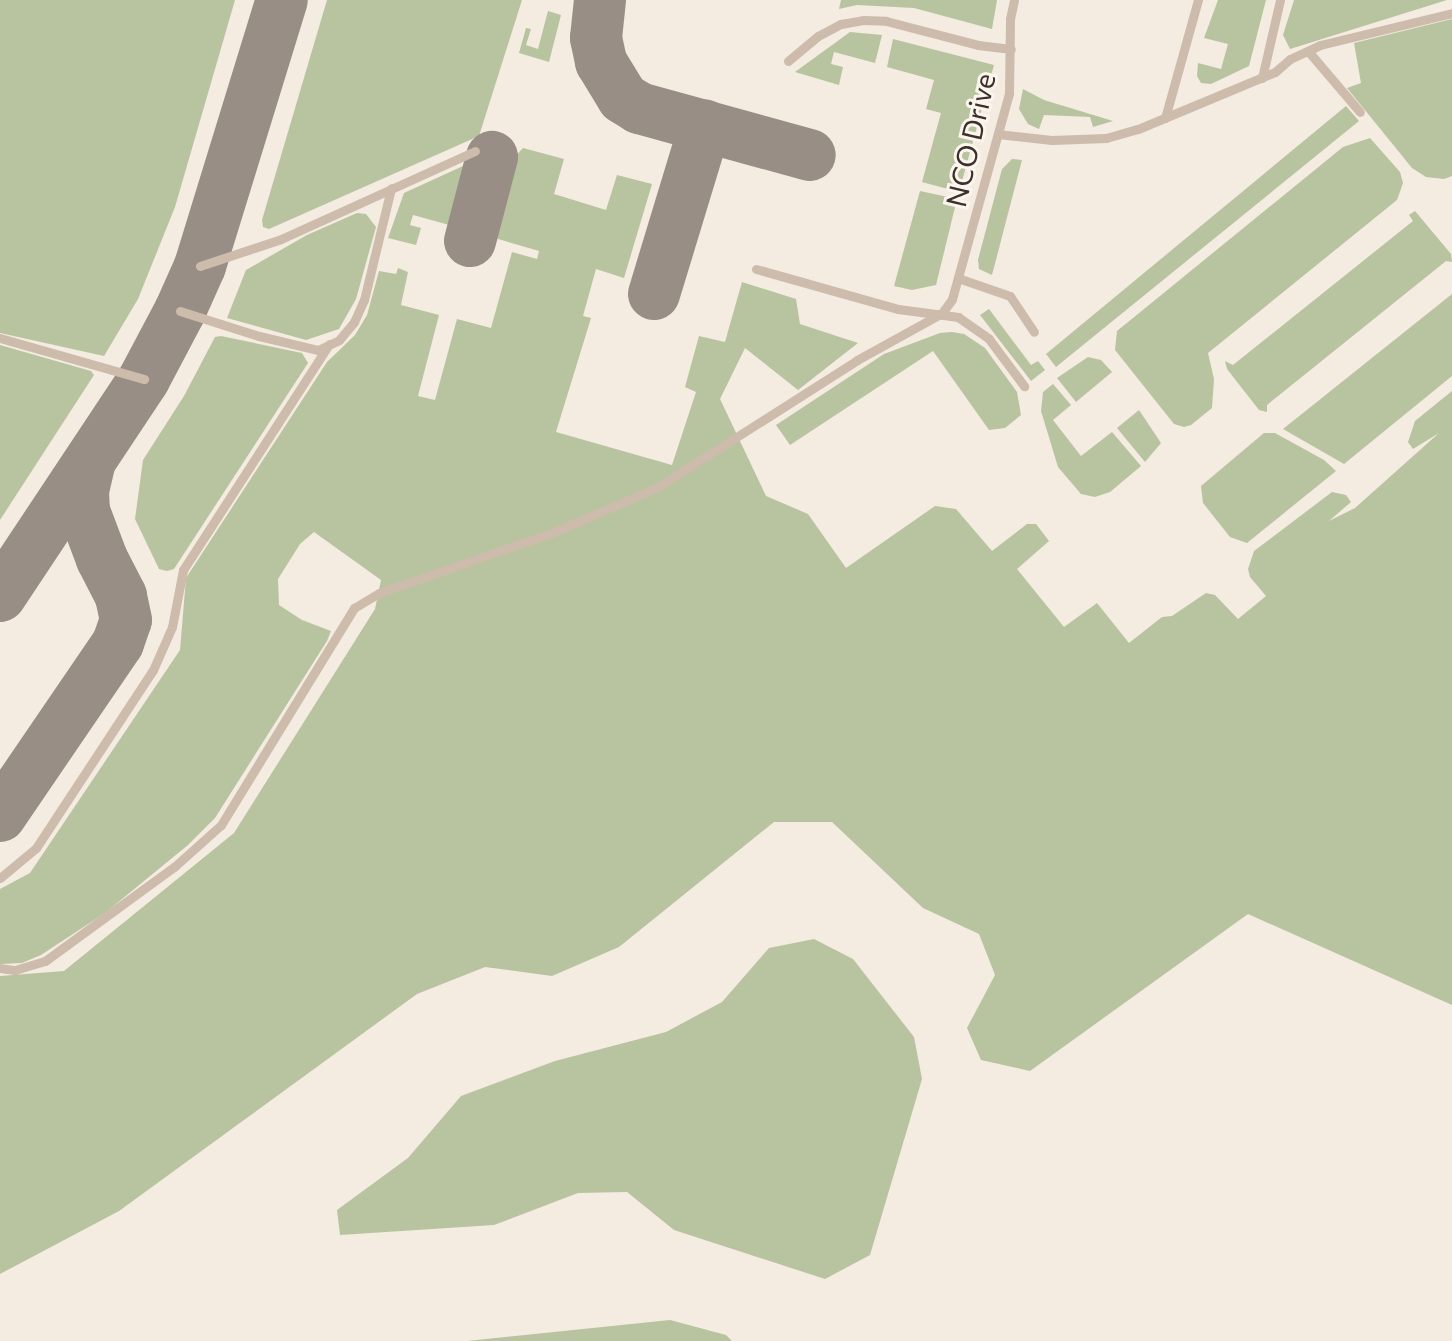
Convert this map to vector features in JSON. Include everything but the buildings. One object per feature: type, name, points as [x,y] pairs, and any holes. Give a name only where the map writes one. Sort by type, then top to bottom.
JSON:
[{"type":"lane","name":"NCO Drive","points":[[942,313],[957,283],[1009,93],[1014,0]]},
{"type":"lane","points":[[1165,118],[1198,0]]},
{"type":"lane","points":[[1262,78],[1280,0]]},
{"type":"lane","points":[[998,134],[1052,140],[1106,138],[1165,118],[1262,78],[1308,51],[1452,13]]},
{"type":"lane","points":[[788,61],[818,36],[841,24],[863,20],[886,21],[978,45],[1011,49]]},
{"type":"lane","points":[[1308,51],[1360,112]]},
{"type":"lane","points":[[200,266],[281,239],[475,151]]},
{"type":"lane","points":[[180,311],[318,350],[339,340],[354,322],[364,300],[391,188]]},
{"type":"lane","points":[[756,269],[898,309],[942,313],[973,325],[1024,386]]},
{"type":"lane","points":[[957,283],[1010,296],[1034,332]]},
{"type":"lane","points":[[0,968],[15,970],[45,961],[174,867],[221,825],[354,608],[379,593],[554,532],[658,487],[857,360],[942,313]]},
{"type":"lane","points":[[0,338],[144,379]]},
{"type":"lane","points":[[0,878],[36,848],[153,670],[172,627],[183,570],[329,344]]},
{"type":"green space","points":[[0,0],[235,0],[175,207],[138,299],[104,356],[0,333]]},
{"type":"green space","points":[[327,0],[522,0],[479,136],[269,229],[263,227],[262,220]]},
{"type":"green space","points":[[841,0],[997,0],[992,29],[914,8],[857,5],[839,9]]},
{"type":"green space","points":[[1218,0],[1266,0],[1249,66],[1211,84],[1201,83],[1197,76],[1198,63],[1221,69],[1228,44],[1204,38]]},
{"type":"green space","points":[[1294,0],[1447,0],[1290,49],[1283,35]]},
{"type":"green space","points":[[548,11],[561,15],[549,62],[519,53],[526,28],[531,29],[526,45],[538,49]]},
{"type":"green space","points":[[1452,19],[1452,176],[1444,179],[1426,177],[1412,168],[1347,88],[1361,83],[1354,43]]},
{"type":"green space","points":[[850,32],[882,35],[875,63],[834,52],[831,64],[843,67],[839,85],[795,72]]},
{"type":"green space","points":[[893,39],[994,65],[959,192],[922,182],[941,113],[926,109],[934,80],[887,67]]},
{"type":"green space","points":[[1023,89],[1044,100],[1113,121],[1093,127],[1090,117],[1044,115],[1039,129],[1028,124],[1019,109]]},
{"type":"green space","points":[[1346,106],[1359,121],[1056,367],[1046,354]]},
{"type":"green space","points":[[1370,138],[1400,172],[1403,183],[1397,200],[1208,353],[1214,379],[1212,408],[1191,425],[1184,427],[1174,424],[1115,350],[1117,331],[1343,147]]},
{"type":"green space","points":[[523,148],[564,159],[554,194],[606,210],[617,175],[652,184],[624,278],[596,269],[583,316],[591,318],[556,432],[672,465],[696,392],[685,387],[699,336],[725,342],[742,282],[796,299],[800,324],[858,343],[798,390],[745,348],[720,399],[766,496],[808,514],[846,568],[935,506],[956,509],[992,551],[1027,524],[1036,524],[1049,541],[1017,569],[1064,627],[1097,603],[1129,643],[1162,617],[1172,616],[1206,593],[1215,595],[1238,619],[1266,596],[1250,577],[1248,569],[1254,551],[1332,492],[1346,495],[1351,502],[1329,521],[1355,508],[1439,433],[1413,449],[1408,442],[1415,421],[1452,391],[1452,1005],[1248,914],[1030,1071],[981,1060],[967,1028],[995,975],[979,934],[923,908],[832,822],[774,822],[619,947],[552,976],[485,967],[417,994],[119,1211],[0,1274],[0,976],[64,971],[234,833],[375,609],[381,580],[314,532],[300,544],[278,579],[279,605],[302,620],[331,631],[327,641],[215,818],[188,845],[105,913],[41,955],[22,963],[0,964],[0,889],[30,873],[180,650],[186,578],[327,362],[355,335],[367,315],[379,271],[396,274],[398,268],[408,272],[401,305],[439,315],[418,396],[435,400],[457,319],[491,328],[512,252],[537,259],[539,251],[488,236],[509,163]]},
{"type":"green space","points":[[1012,159],[1022,160],[992,275],[979,269],[978,260],[1002,169]]},
{"type":"green space","points":[[463,166],[471,167],[453,226],[413,215],[410,225],[421,228],[416,245],[388,238],[404,193]]},
{"type":"green space","points":[[920,191],[957,199],[936,285],[912,290],[894,286]]},
{"type":"green space","points":[[1415,211],[1451,254],[1452,262],[1446,261],[1267,405],[1267,412],[1259,410],[1227,369],[1225,361],[1233,365],[1413,221],[1409,215]]},
{"type":"green space","points":[[357,213],[366,214],[376,227],[356,299],[339,329],[306,340],[227,318],[246,270],[307,235]]},
{"type":"green space","points":[[1452,294],[1452,376],[1344,464],[1283,429]]},
{"type":"green space","points":[[989,309],[1031,365],[1038,361],[1045,370],[1031,381],[980,315]]},
{"type":"green space","points":[[940,333],[964,334],[985,348],[1017,392],[1021,415],[1005,428],[989,430],[933,351],[790,445],[776,425],[884,354]]},
{"type":"green space","points":[[215,337],[302,353],[308,363],[174,569],[167,571],[159,569],[135,519],[143,460],[184,396]]},
{"type":"green space","points":[[0,345],[91,371],[94,375],[0,520]]},
{"type":"green space","points":[[1088,357],[1101,360],[1112,372],[1076,402],[1057,378]]},
{"type":"green space","points":[[1053,384],[1071,405],[1053,420],[1081,456],[1112,432],[1141,466],[1110,492],[1095,497],[1081,494],[1058,467],[1041,411],[1043,392]]},
{"type":"green space","points":[[1139,410],[1161,443],[1145,462],[1117,428]]},
{"type":"green space","points":[[1264,433],[1275,433],[1324,460],[1336,471],[1247,543],[1230,537],[1203,503],[1201,486]]},
{"type":"green space","points":[[814,939],[853,959],[914,1037],[922,1079],[870,1255],[825,1279],[674,1230],[627,1192],[578,1193],[494,1225],[340,1235],[337,1210],[408,1158],[461,1096],[555,1061],[666,1032],[722,1002],[769,948]]},
{"type":"green space","points":[[670,1320],[726,1335],[732,1341],[467,1341]]},
{"type":"taxiway","points":[[0,596],[144,379],[180,311],[200,266],[282,0]]},
{"type":"taxiway","points":[[600,0],[596,38],[601,62],[623,98],[639,108],[810,155]]},
{"type":"taxiway","points":[[654,294],[705,126]]},
{"type":"taxiway","points":[[470,241],[492,157]]},
{"type":"taxiway","points":[[0,816],[118,643],[126,620],[121,596],[102,559],[84,511],[83,491],[89,464]]}]
